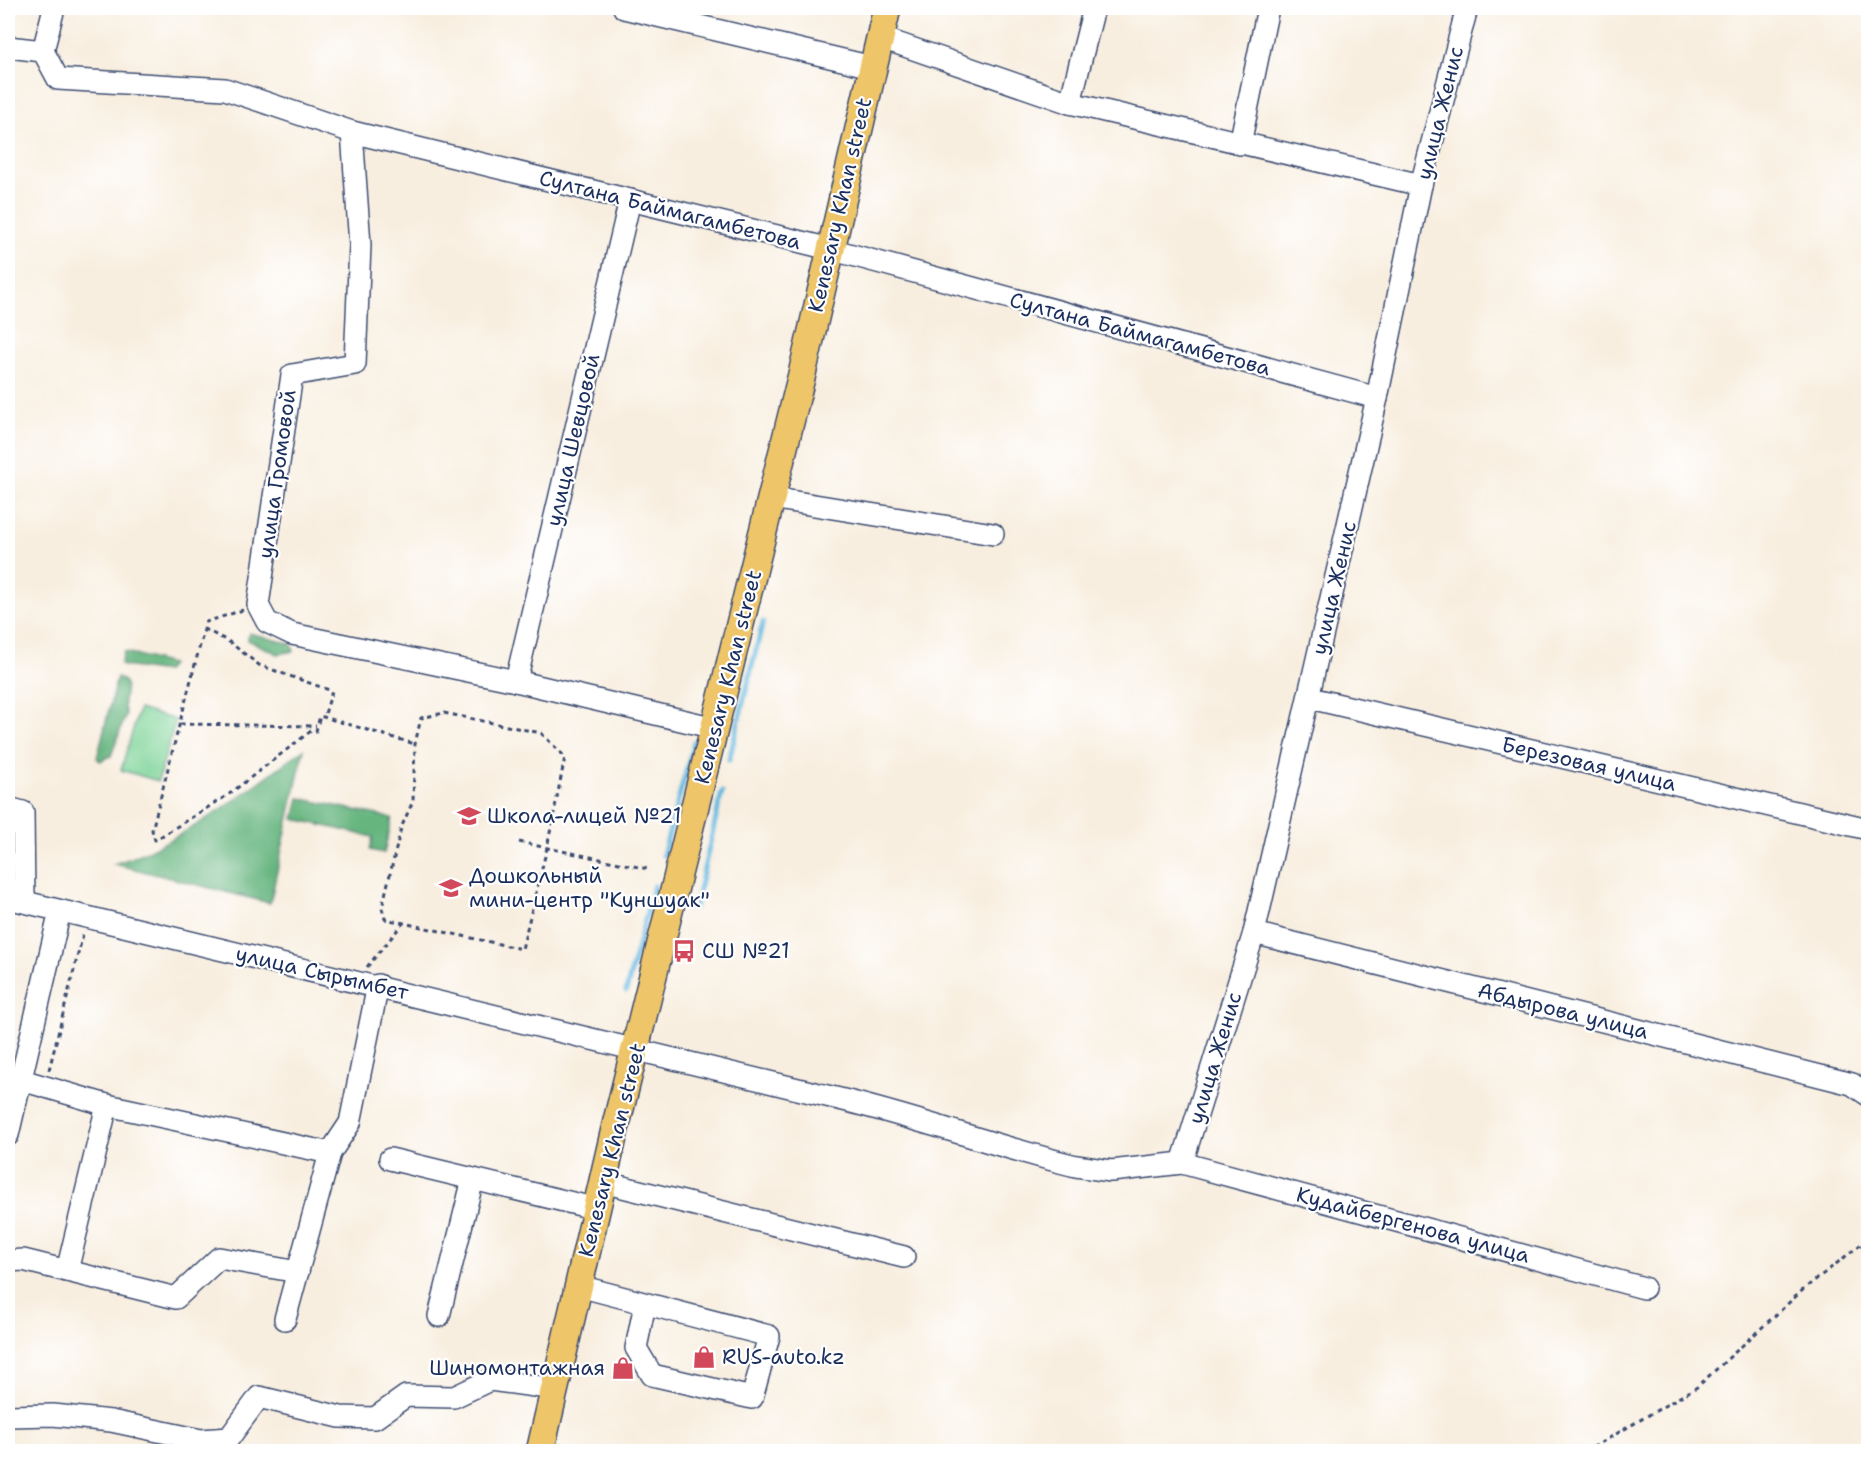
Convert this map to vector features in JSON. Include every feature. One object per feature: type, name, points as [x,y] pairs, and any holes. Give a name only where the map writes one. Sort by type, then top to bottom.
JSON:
[{"type":"main road","name":"Kenesary Khan street","points":[[540,1452],[603,1182],[771,498],[886,8]]},
{"type":"street","points":[[8,47],[43,51],[54,8]]},
{"type":"street","points":[[624,8],[677,14],[872,67]]},
{"type":"street","points":[[1070,103],[1094,8]]},
{"type":"street","points":[[1240,144],[1268,8]]},
{"type":"street","name":"улица Женис","points":[[1182,1162],[1254,933],[1310,698],[1377,398],[1421,185],[1467,8]]},
{"type":"street","points":[[879,37],[1070,103],[1421,185]]},
{"type":"street","name":"Султана Баймагамбетова","points":[[43,51],[58,78],[225,89],[352,132],[830,249],[1377,398]]},
{"type":"street","name":"улица Громовой","points":[[258,605],[292,375],[355,364],[360,245],[352,132]]},
{"type":"street","name":"улица Шевцовой","points":[[516,681],[630,200]]},
{"type":"street","points":[[771,498],[993,534]]},
{"type":"street","points":[[258,605],[267,622],[292,634],[516,681],[715,728]]},
{"type":"street","name":"Березовая улица","points":[[1310,698],[1869,829]]},
{"type":"street","points":[[8,808],[22,812],[16,900]]},
{"type":"street","name":"улица Сырымбет","points":[[16,900],[378,985],[636,1052],[832,1097],[1076,1166],[1111,1171],[1182,1162]]},
{"type":"street","points":[[8,1136],[13,1078],[60,911]]},
{"type":"street","name":"Абдырова улица","points":[[1254,933],[1852,1084],[1869,1095]]},
{"type":"street","points":[[285,1319],[330,1153],[350,1123],[378,985]]},
{"type":"street","points":[[13,1078],[108,1105],[330,1153]]},
{"type":"street","points":[[68,1271],[108,1105]]},
{"type":"street","points":[[390,1159],[597,1209]]},
{"type":"street","name":"Кудайбергенова улица","points":[[1182,1162],[1644,1288]]},
{"type":"street","points":[[439,1316],[473,1179]]},
{"type":"street","points":[[603,1182],[904,1257]]},
{"type":"street","points":[[8,1261],[23,1260],[176,1298],[219,1258],[298,1272]]},
{"type":"street","points":[[579,1286],[769,1336],[752,1398],[652,1375],[636,1348],[645,1304]]},
{"type":"street","points":[[8,1416],[53,1415],[111,1420],[201,1440],[229,1438],[259,1397],[340,1417],[375,1418],[406,1396],[454,1397],[490,1380],[556,1389]]},
{"type":"path","points":[[258,605],[206,622],[152,830],[155,840],[228,795],[311,731],[316,731],[320,716],[415,744]]},
{"type":"path","points":[[204,629],[228,641],[259,664],[332,691],[324,717]]},
{"type":"path","points":[[444,713],[541,733],[566,757],[548,848],[522,949],[386,919],[382,908],[401,828],[413,801],[415,744],[421,718],[444,713]]},
{"type":"path","points":[[180,724],[317,726]]},
{"type":"path","points":[[519,842],[648,869]]},
{"type":"path","points":[[45,1087],[88,918]]},
{"type":"path","points":[[365,969],[404,922]]},
{"type":"path","points":[[1586,1452],[1697,1388],[1805,1288],[1869,1239]]},
{"type":"green space","points":[[249,633],[291,644],[294,651],[278,654],[248,640]]},
{"type":"green space","points":[[124,652],[171,664],[166,672],[124,666],[121,664]]},
{"type":"green space","points":[[117,677],[125,682],[126,714],[111,756],[100,761],[97,758]]},
{"type":"green space","points":[[139,709],[176,720],[158,781],[121,770]]},
{"type":"green space","points":[[304,749],[270,903],[114,864],[165,843],[189,829],[236,799]]},
{"type":"green space","points":[[299,798],[392,818],[384,853],[370,850],[373,837],[294,819]]},
{"type":"waterway","points":[[729,760],[763,622]]},
{"type":"waterway","points":[[663,855],[694,742]]},
{"type":"waterway","points":[[695,907],[722,792]]},
{"type":"waterway","points":[[626,991],[654,886]]},
{"type":"place","name":"Школа-лицей №21","points":[[469,816]]},
{"type":"place","name":"Дошкольный мини-центр \"Куншуак\"","points":[[451,888]]},
{"type":"place","name":"СШ №21","points":[[684,951]]},
{"type":"place","name":"RUS-auto.kz","points":[[704,1357]]},
{"type":"place","name":"Шиномонтажная","points":[[623,1368]]}]
